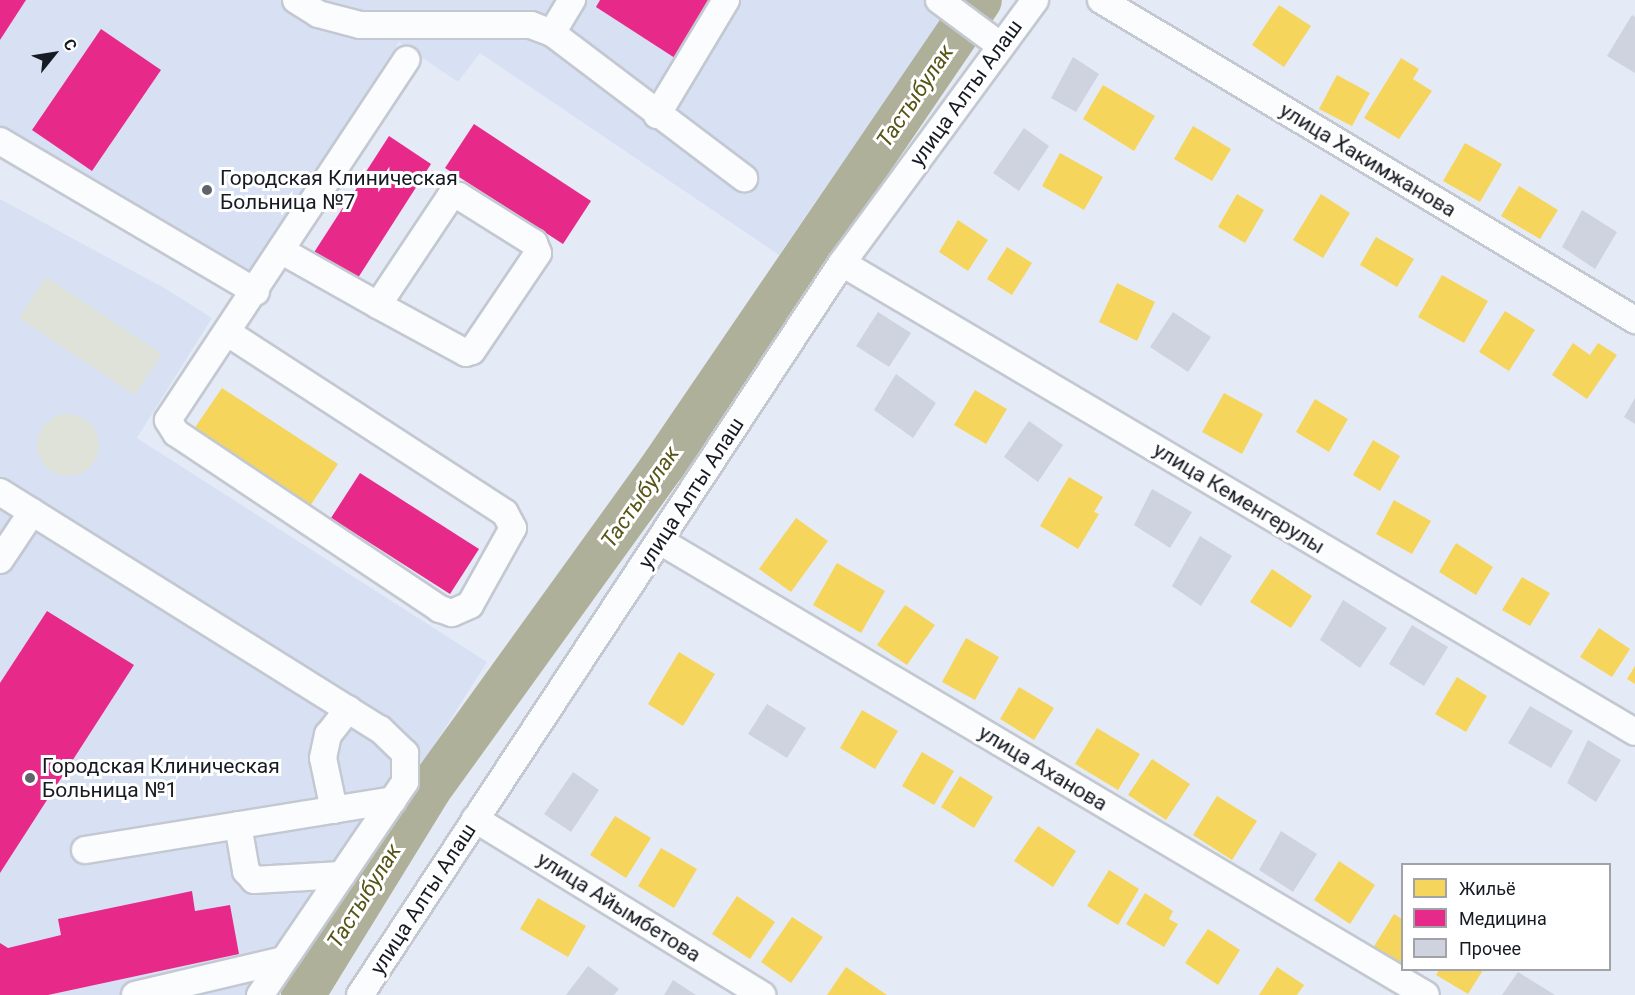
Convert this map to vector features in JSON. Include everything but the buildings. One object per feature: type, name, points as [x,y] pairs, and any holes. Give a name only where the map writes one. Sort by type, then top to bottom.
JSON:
[{"type":"street","points":[[296,0],[323,7],[360,25],[531,25],[552,33],[657,115],[744,178]]},
{"type":"street","points":[[552,33],[572,0]]},
{"type":"street","points":[[657,115],[726,0]]},
{"type":"street","name":"улица Алты Алаш","points":[[360,995],[842,263],[1035,0]]},
{"type":"street","name":"улица Хакимжанова","points":[[1101,0],[1635,320]]},
{"type":"street","points":[[947,5],[978,26],[1001,46]]},
{"type":"street","points":[[228,333],[505,513],[513,528],[471,605],[452,613],[440,609],[176,433],[168,420],[256,292],[406,60]]},
{"type":"street","points":[[0,141],[256,292]]},
{"type":"street","points":[[282,251],[378,305],[466,353],[472,351],[538,253],[534,243],[459,196],[450,197],[378,305]]},
{"type":"street","name":"улица Кеменгерулы","points":[[842,263],[1635,732]]},
{"type":"street","points":[[0,492],[380,729],[405,753],[405,782],[260,995]]},
{"type":"street","points":[[0,560],[32,512]]},
{"type":"street","name":"улица Аханова","points":[[660,541],[1426,995]]},
{"type":"street","points":[[334,810],[323,758],[328,735],[348,709]]},
{"type":"street","points":[[85,850],[393,800]]},
{"type":"street","name":"улица Айымбетова","points":[[475,819],[762,995]]},
{"type":"street","points":[[238,825],[246,871],[254,880],[342,874]]},
{"type":"street","points":[[135,995],[284,960]]},
{"type":"shaded area","name":"Городская Клиническая Больница №7","points":[[26,0],[954,0],[779,255],[480,53],[458,82],[399,42],[250,270],[0,126],[0,40]]},
{"type":"shaded area","points":[[0,199],[168,290],[212,318],[137,438],[487,662],[276,995],[0,995]]},
{"type":"shaded area","points":[[46,277],[162,354],[135,395],[19,318]]},
{"type":"shaded area","points":[[68,414],[90,423],[99,445],[90,467],[68,476],[46,467],[37,445],[46,423]]},
{"type":"waterway","name":"Тастыбулак","points":[[303,995],[429,790],[664,464],[980,0]]},
{"type":"place","name":"Городская Клиническая Больница №7","points":[[207,190]]},
{"type":"place","name":"Городская Клиническая Больница №1","points":[[30,778]]}]
